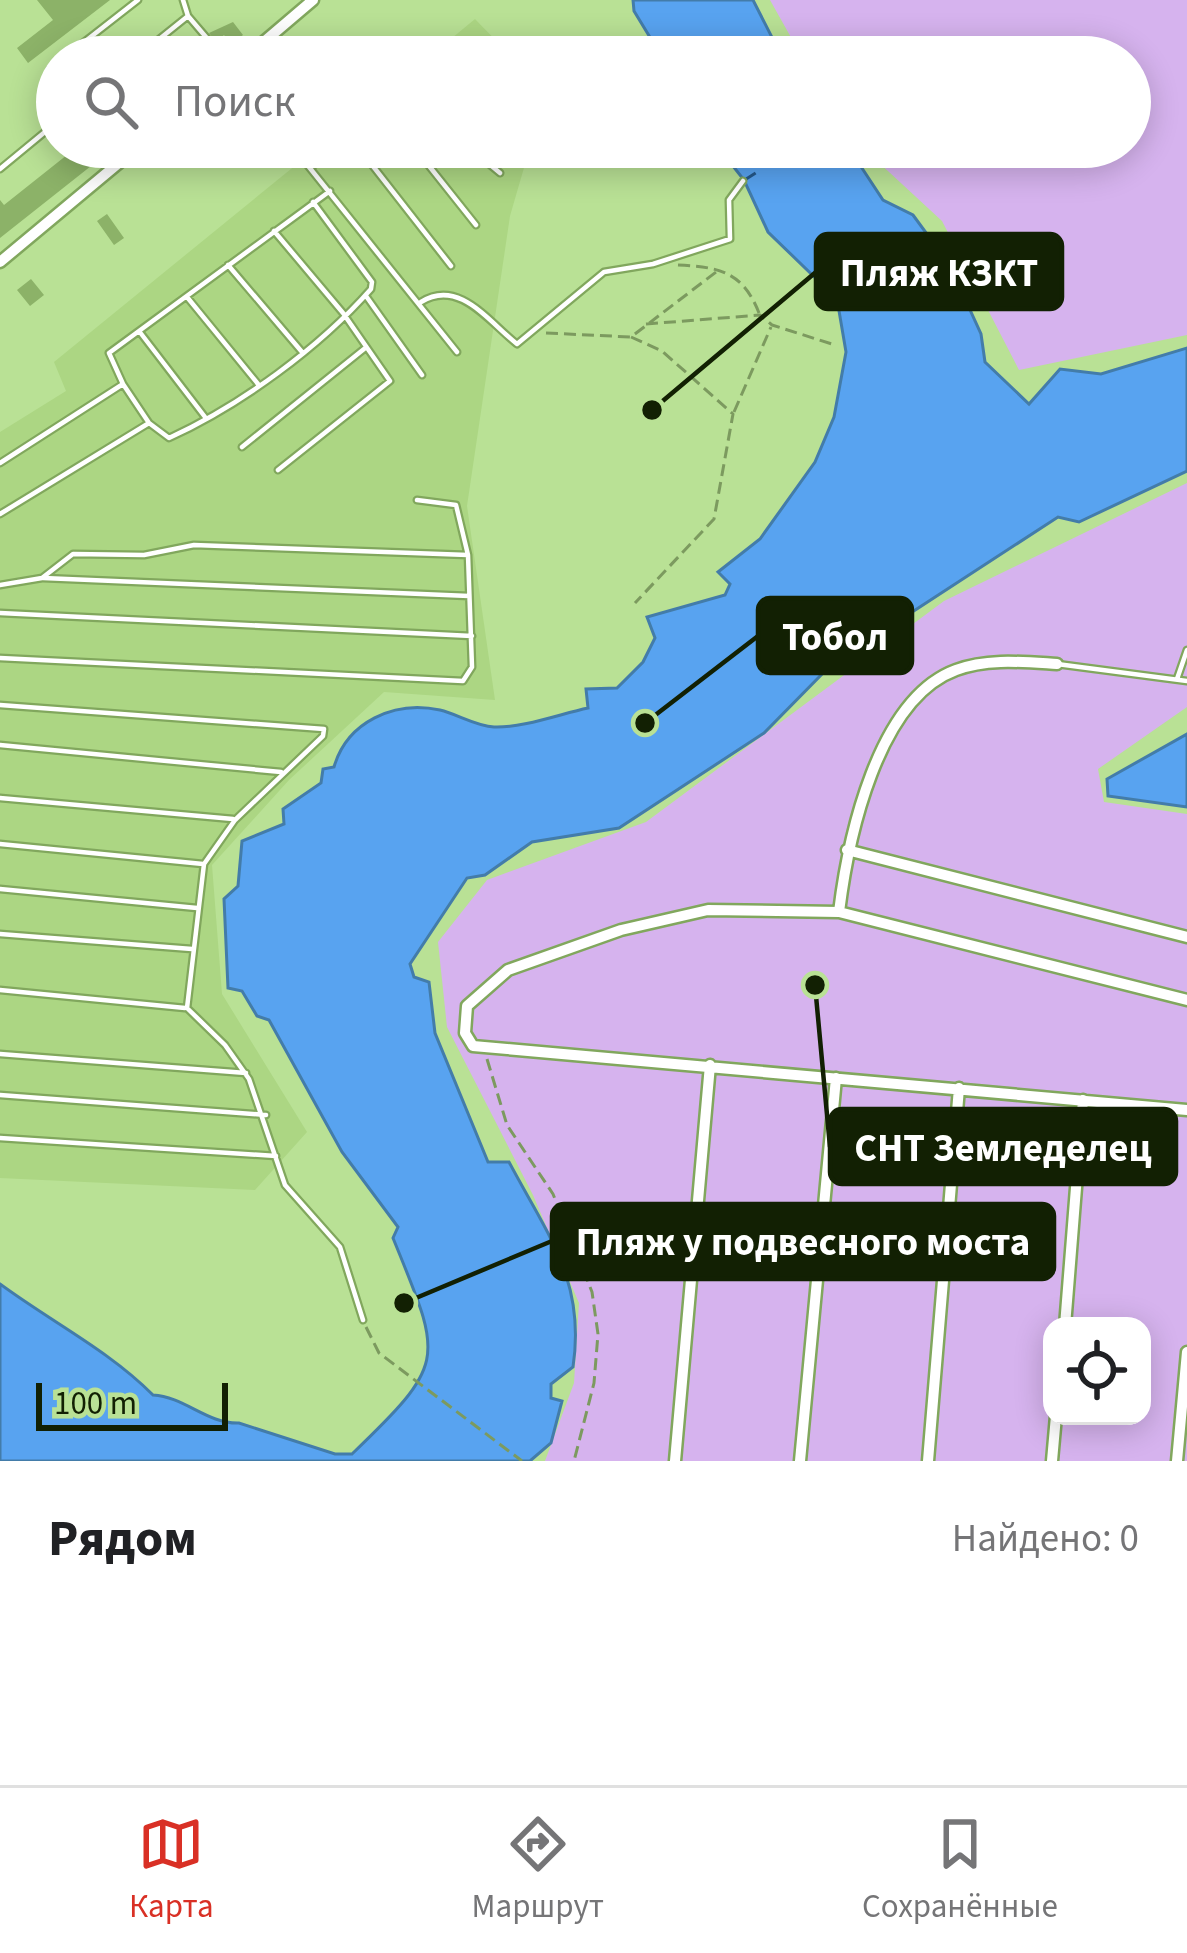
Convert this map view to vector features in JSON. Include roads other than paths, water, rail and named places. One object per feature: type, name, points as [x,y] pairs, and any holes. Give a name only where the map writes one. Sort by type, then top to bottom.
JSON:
[{"type":"street","points":[[271,36],[313,0]]},
{"type":"street","points":[[1,257],[112,168]]},
{"type":"street","points":[[839,912],[847,850],[879,757],[924,690],[952,670],[981,663],[1057,664]]},
{"type":"street","points":[[847,850],[1187,937]]},
{"type":"street","points":[[1187,1000],[839,912],[708,910],[532,958],[485,987],[467,1006],[466,1040],[482,1046],[1187,1110]]},
{"type":"street","points":[[675,1461],[710,1065]]},
{"type":"street","points":[[800,1461],[836,1078]]},
{"type":"street","points":[[928,1461],[958,1088]]},
{"type":"street","points":[[1066,1317],[1083,1100]]},
{"type":"street","points":[[1177,1461],[1187,1352]]},
{"type":"street","points":[[1052,1461],[1055,1425]]},
{"type":"lane","points":[[92,36],[138,0]]},
{"type":"lane","points":[[183,0],[188,16],[205,36]]},
{"type":"lane","points":[[163,36],[188,16]]},
{"type":"lane","points":[[0,169],[36,139]]},
{"type":"lane","points":[[310,168],[458,352]]},
{"type":"lane","points":[[374,168],[451,266]]},
{"type":"lane","points":[[431,168],[476,225]]},
{"type":"lane","points":[[494,168],[500,173]]},
{"type":"lane","points":[[421,302],[442,293],[469,302],[517,344],[604,272],[652,264],[730,238],[729,200],[743,181]]},
{"type":"lane","points":[[313,202],[372,282],[366,296],[258,384],[169,438],[149,422],[109,353],[313,202],[330,191]]},
{"type":"lane","points":[[274,231],[343,314],[390,381],[278,470]]},
{"type":"lane","points":[[228,265],[302,352]]},
{"type":"lane","points":[[366,296],[422,375]]},
{"type":"lane","points":[[187,297],[258,384]]},
{"type":"lane","points":[[140,331],[207,419]]},
{"type":"lane","points":[[242,447],[366,347]]},
{"type":"lane","points":[[0,464],[123,384]]},
{"type":"lane","points":[[0,514],[149,422]]},
{"type":"lane","points":[[0,658],[456,682],[471,672],[468,555],[456,505],[417,500]]},
{"type":"lane","points":[[42,578],[73,554],[144,555],[194,545],[468,555]]},
{"type":"lane","points":[[0,585],[42,578],[469,596]]},
{"type":"lane","points":[[0,613],[472,636]]},
{"type":"lane","points":[[1177,680],[1187,650]]},
{"type":"lane","points":[[1057,664],[1187,681]]},
{"type":"lane","points":[[0,705],[320,725],[323,736],[235,820],[204,864],[187,1009]]},
{"type":"lane","points":[[0,746],[282,772]]},
{"type":"lane","points":[[0,798],[235,820]]},
{"type":"lane","points":[[0,844],[204,864]]},
{"type":"lane","points":[[0,890],[199,908]]},
{"type":"lane","points":[[0,934],[194,949]]},
{"type":"lane","points":[[0,990],[187,1009],[246,1073],[266,1115],[285,1185],[340,1247],[363,1320]]},
{"type":"lane","points":[[0,1054],[246,1073]]},
{"type":"lane","points":[[0,1095],[266,1115]]},
{"type":"lane","points":[[0,1138],[276,1156]]},
{"type":"water","points":[[633,0],[753,0],[771,36],[649,36],[634,11]]},
{"type":"water","points":[[735,168],[862,168],[883,200],[913,215],[949,264],[981,334],[985,362],[1029,404],[1060,369],[1101,374],[1187,348],[1187,471],[1079,522],[1058,517],[831,665],[764,733],[619,828],[532,842],[485,875],[467,878],[410,964],[414,977],[429,982],[435,1033],[488,1162],[509,1162],[568,1283],[576,1336],[573,1367],[551,1384],[551,1398],[562,1401],[551,1443],[530,1461],[0,1461],[0,1284],[99,1350],[153,1395],[335,1454],[352,1454],[421,1377],[427,1335],[393,1238],[398,1227],[342,1152],[269,1020],[257,1016],[242,991],[228,988],[224,899],[238,886],[242,841],[284,824],[283,809],[321,783],[323,769],[334,767],[350,738],[375,718],[423,708],[505,727],[588,708],[586,689],[617,688],[643,662],[655,638],[647,617],[725,595],[730,584],[718,572],[760,539],[815,462],[834,417],[846,352],[837,299],[768,232]]},
{"type":"water","points":[[1187,734],[1187,807],[1108,796],[1107,779]]},
{"type":"place","name":"Пляж КЗКТ","points":[[652,410]]},
{"type":"place","name":"Тобол","points":[[645,723]]},
{"type":"place","name":"СНТ Земледелец","points":[[815,985]]},
{"type":"place","name":"Пляж у подвесного моста","points":[[404,1303]]}]
